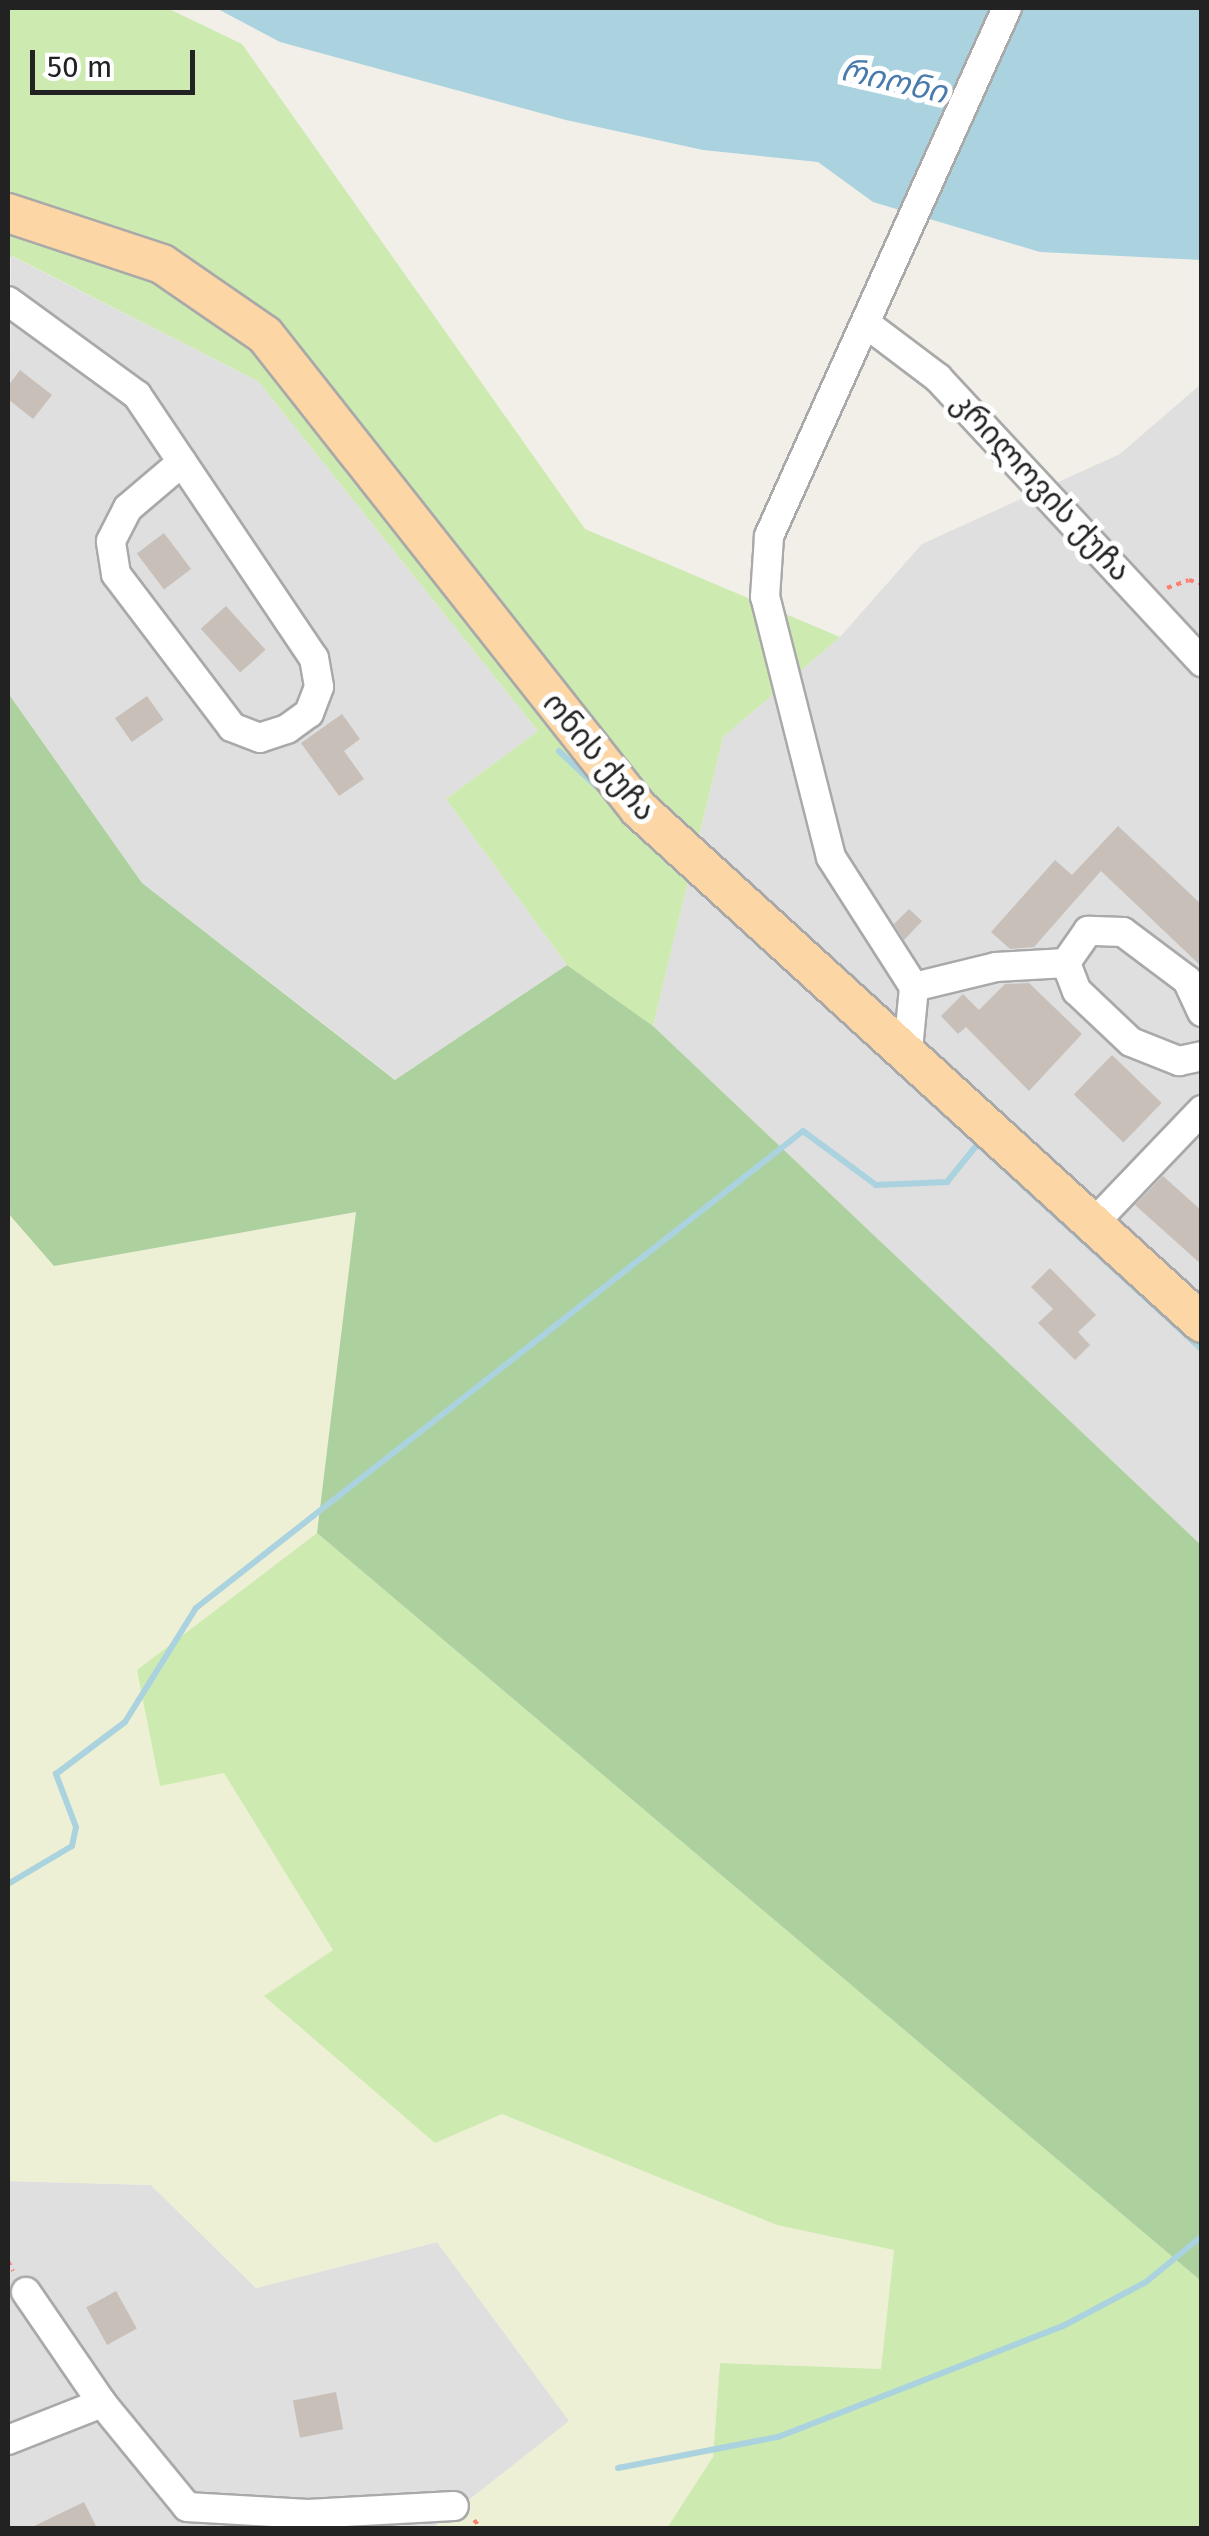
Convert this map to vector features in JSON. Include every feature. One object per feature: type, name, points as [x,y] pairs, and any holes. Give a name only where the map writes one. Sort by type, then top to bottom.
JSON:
[{"type":"main road","name":"ონის ქუჩა","points":[[8,213],[162,264],[266,335],[638,809],[908,1060],[1202,1323]]},
{"type":"street","points":[[908,1060],[914,987],[831,857],[765,597],[769,536],[868,325],[1007,8]]},
{"type":"street","points":[[8,301],[137,395],[314,658],[319,687],[309,712],[287,729],[260,738],[232,726],[116,574],[111,541],[128,508],[182,462]]},
{"type":"street","name":"კრილოვის ქუჩა","points":[[868,325],[938,378],[1202,662]]},
{"type":"street","points":[[1066,962],[1088,930],[1123,932],[1187,980],[1202,1012]]},
{"type":"street","points":[[914,987],[996,967],[1066,962]]},
{"type":"street","points":[[1066,962],[1077,991],[1131,1042],[1179,1061],[1202,1056]]},
{"type":"street","points":[[1092,1226],[1202,1110]]},
{"type":"street","points":[[26,2292],[102,2403],[187,2507],[308,2514],[454,2506]]},
{"type":"street","points":[[8,2440],[102,2403]]},
{"type":"path","points":[[1144,598],[1188,580],[1202,584]]},
{"type":"shaded area","points":[[11,256],[258,381],[538,731],[446,799],[567,965],[396,1080],[142,883],[8,693]]},
{"type":"shaded area","points":[[1201,384],[1201,1545],[653,1026],[723,737],[840,637],[922,544],[1120,454]]},
{"type":"shaded area","points":[[8,2181],[151,2185],[256,2288],[437,2242],[570,2421],[433,2528],[8,2528]]},
{"type":"green space","points":[[8,8],[167,8],[242,44],[585,529],[840,637],[723,737],[653,1026],[567,965],[446,799],[538,731],[258,381],[12,256],[8,260]]},
{"type":"green space","points":[[8,693],[142,883],[395,1080],[567,965],[653,1026],[1201,1545],[1201,2281],[317,1533],[356,1212],[54,1266],[8,1213]]},
{"type":"green space","points":[[357,1212],[317,1533],[137,1671],[224,1773],[333,1950],[264,1996],[502,2114],[777,2225],[894,2250],[881,2369],[720,2363],[713,2458],[667,2528],[433,2528],[569,2421],[437,2242],[256,2288],[151,2185],[8,2181],[8,1213],[55,1266]]},
{"type":"green space","points":[[317,1533],[1201,2281],[1201,2528],[667,2528],[713,2457],[720,2363],[881,2369],[894,2250],[777,2225],[502,2114],[435,2143],[264,1996],[333,1950],[224,1773],[160,1786],[137,1670]]},
{"type":"water","name":"რიონი","points":[[216,8],[1201,8],[1201,260],[1040,252],[873,202],[818,162],[703,150],[566,120],[280,42]]},
{"type":"building","points":[[20,370],[52,395],[33,419],[8,399],[8,386]]},
{"type":"building","points":[[164,533],[191,569],[164,589],[137,553]]},
{"type":"building","points":[[226,606],[265,650],[240,673],[201,629]]},
{"type":"building","points":[[147,696],[164,720],[132,742],[115,718]]},
{"type":"building","points":[[342,714],[360,739],[344,751],[364,779],[339,796],[301,743]]},
{"type":"building","points":[[1118,826],[1202,905],[1202,967],[1101,871],[1034,947],[1010,949],[991,932],[1055,860],[1072,875]]},
{"type":"building","points":[[909,909],[922,921],[904,940],[894,924]]},
{"type":"building","points":[[1029,983],[1082,1034],[1029,1091],[966,1027],[958,1034],[941,1016],[963,994],[979,1010],[1005,984]]},
{"type":"building","points":[[1112,1055],[1162,1103],[1123,1142],[1074,1095]]},
{"type":"building","points":[[1163,1176],[1202,1211],[1202,1265],[1135,1205]]},
{"type":"building","points":[[1050,1268],[1096,1315],[1078,1332],[1090,1345],[1075,1360],[1038,1323],[1053,1309],[1031,1287]]},
{"type":"building","points":[[116,2291],[137,2329],[107,2345],[86,2307]]},
{"type":"building","points":[[336,2392],[343,2429],[300,2438],[293,2400]]},
{"type":"building","points":[[84,2502],[97,2528],[30,2528]]},
{"type":"waterway","points":[[559,751],[602,792]]},
{"type":"waterway","points":[[898,1071],[1202,1350]]},
{"type":"waterway","points":[[8,1884],[72,1846],[76,1827],[56,1774],[125,1722],[196,1608],[803,1131],[876,1185],[947,1182],[977,1145]]},
{"type":"waterway","points":[[618,2468],[778,2437],[1063,2326],[1146,2282],[1202,2236]]}]
